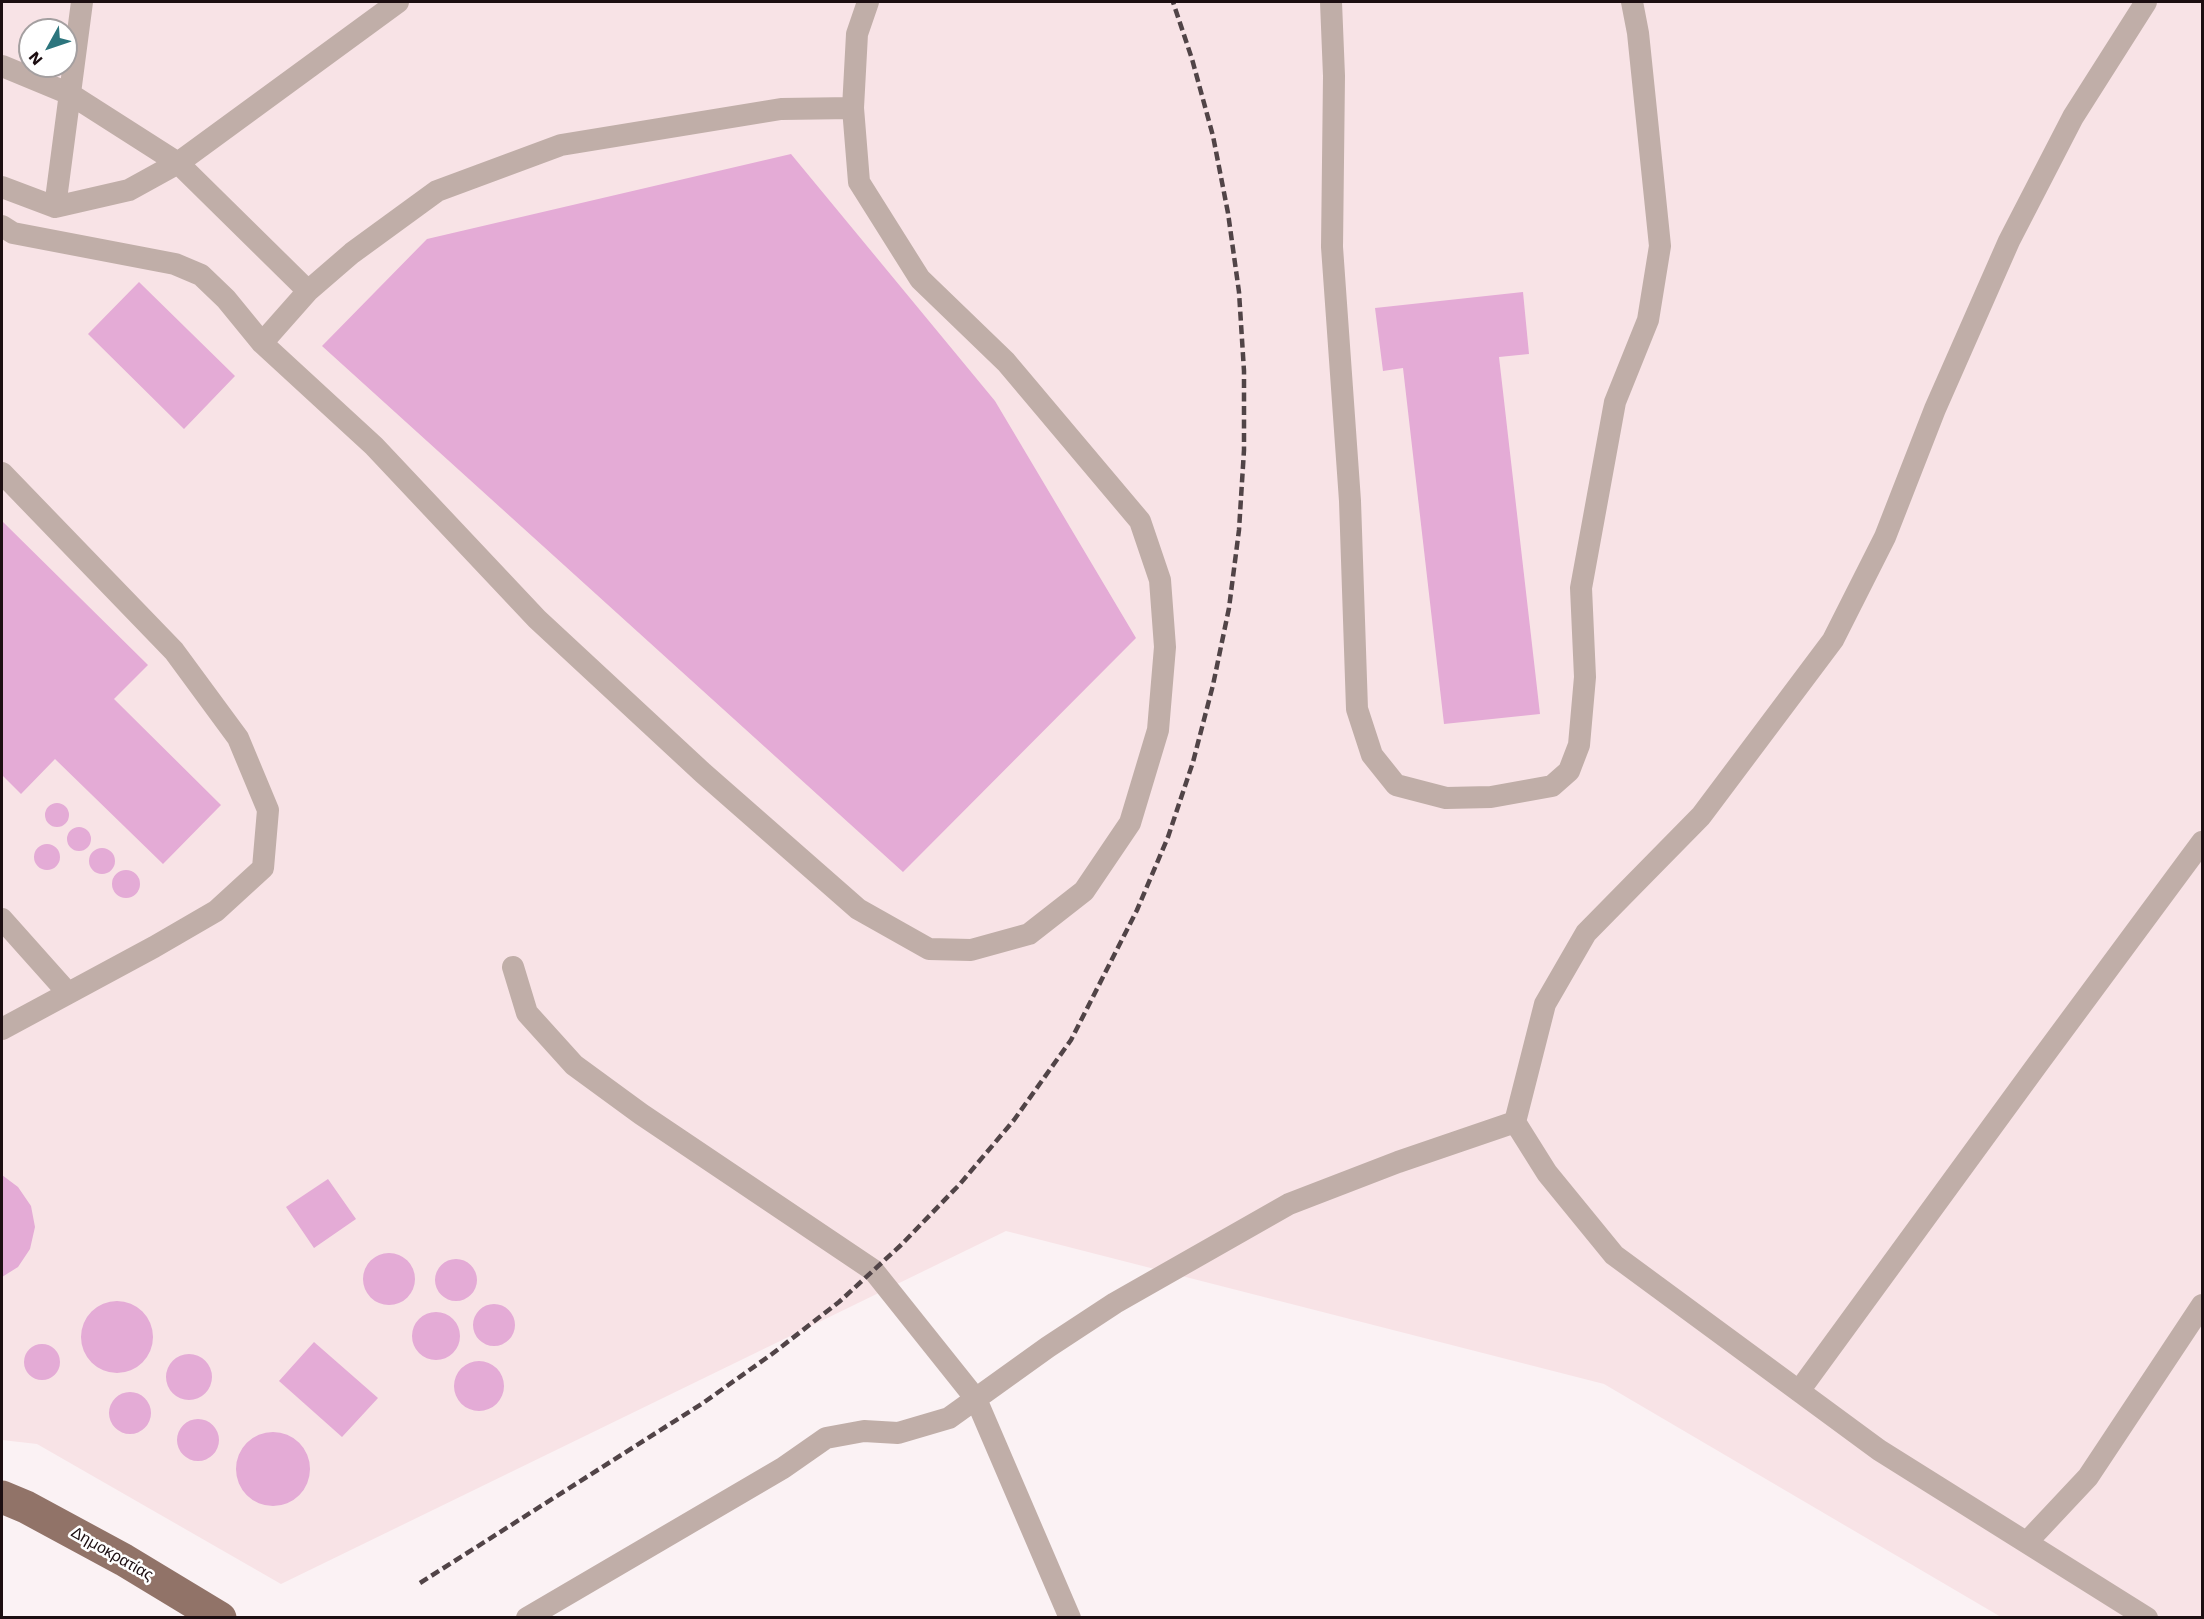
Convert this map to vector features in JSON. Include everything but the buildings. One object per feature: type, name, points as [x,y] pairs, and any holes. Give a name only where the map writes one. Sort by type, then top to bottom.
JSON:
[{"type":"main road","name":"Δημοκρατίας","points":[[2,1497],[26,1507],[124,1560],[220,1617]]},
{"type":"main road","points":[[124,1560],[173,1617]]},
{"type":"lane","points":[[55,207],[82,2]]},
{"type":"lane","points":[[2,187],[55,207],[129,190],[178,163],[398,2]]},
{"type":"lane","points":[[2,226],[13,233],[149,258],[201,275],[226,299],[262,343],[374,446],[537,618],[702,773],[858,909],[929,949],[971,950],[1029,934],[1084,891],[1130,823],[1158,730],[1165,647],[1160,580],[1140,521],[1006,362],[920,279],[859,182],[853,108],[857,34],[868,2]]},
{"type":"lane","points":[[1331,2],[1334,76],[1332,247],[1350,501],[1357,709],[1372,754],[1396,785],[1446,798],[1491,797],[1552,786],[1569,771],[1579,745],[1585,677],[1581,588],[1616,402],[1648,320],[1660,246],[1638,33],[1632,2]]},
{"type":"lane","points":[[2146,2],[2073,117],[2009,241],[1935,409],[1885,537],[1833,639],[1701,816],[1586,933],[1545,1004],[1515,1122],[1547,1173],[1614,1255],[1880,1450],[2147,1617]]},
{"type":"lane","points":[[2,66],[70,94],[178,163],[308,291]]},
{"type":"lane","points":[[262,343],[308,291],[352,254],[438,191],[561,145],[781,109],[853,108]]},
{"type":"lane","points":[[2,473],[174,651],[238,738],[268,810],[263,868],[216,911],[2,1029]]},
{"type":"lane","points":[[1799,1391],[2202,842]]},
{"type":"lane","points":[[2,920],[68,993]]},
{"type":"lane","points":[[513,967],[527,1013],[574,1065],[641,1114],[873,1270],[976,1399],[1070,1617]]},
{"type":"lane","points":[[527,1617],[783,1468],[826,1438],[864,1431],[898,1433],[949,1418],[1048,1347],[1115,1303],[1289,1204],[1398,1162],[1515,1122]]},
{"type":"lane","points":[[2027,1542],[2088,1477],[2202,1305]]},
{"type":"shaded area","points":[[2,2],[2202,2],[2202,1617],[2001,1617],[1604,1384],[1006,1231],[281,1584],[37,1444],[2,1440]]},
{"type":"railway","points":[[420,1583],[703,1403],[772,1354],[839,1302],[901,1245],[960,1184],[1014,1120],[1071,1040],[1137,910],[1168,837],[1193,762],[1213,685],[1229,608],[1239,530],[1244,450],[1244,371],[1239,292],[1228,213],[1213,136],[1192,59],[1173,2]]}]
